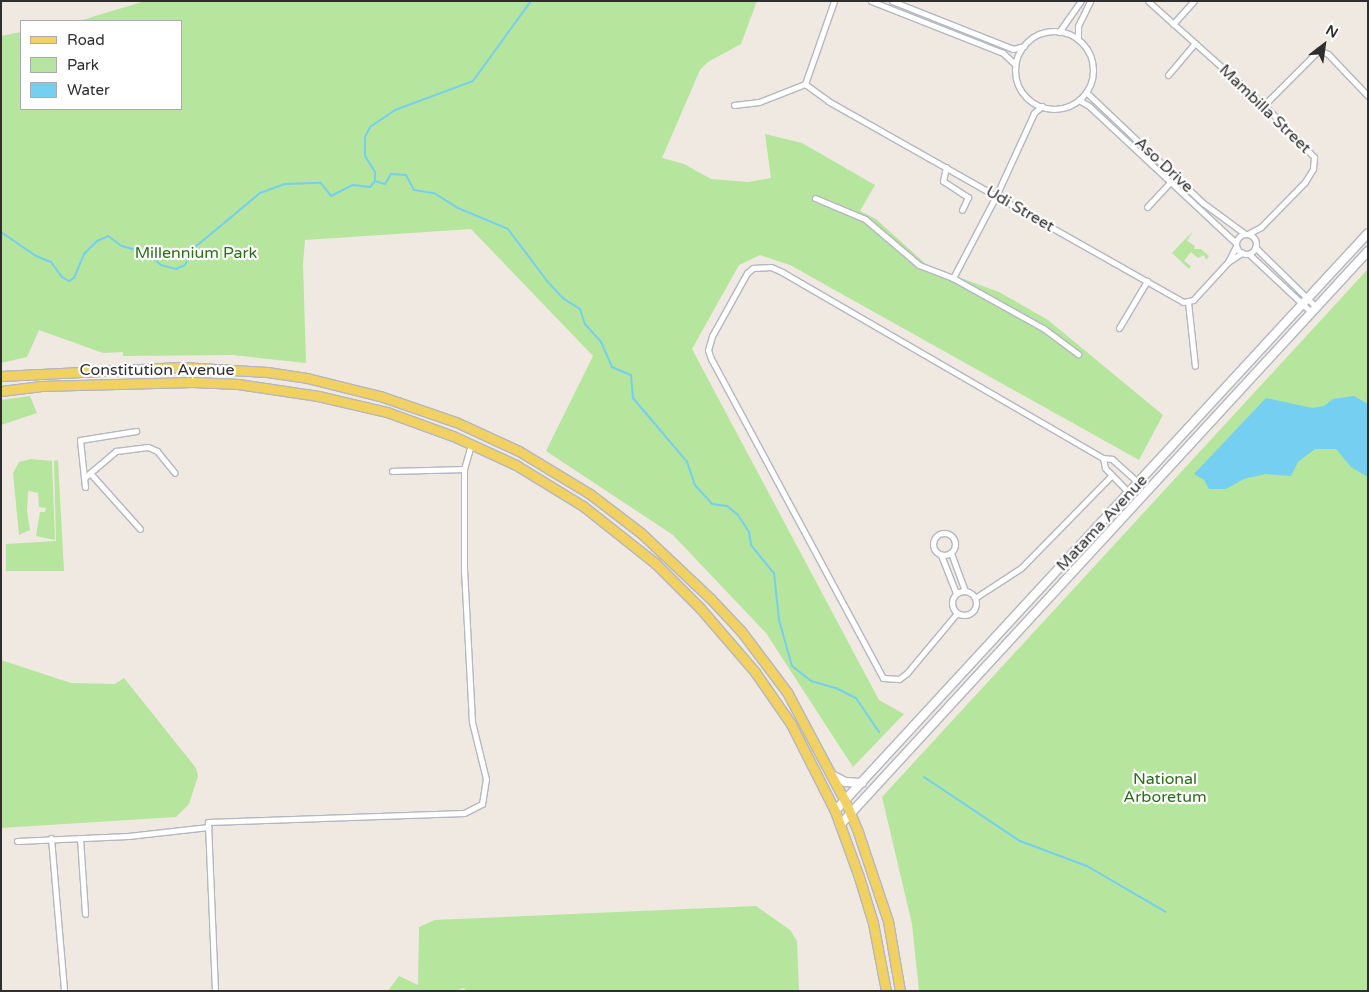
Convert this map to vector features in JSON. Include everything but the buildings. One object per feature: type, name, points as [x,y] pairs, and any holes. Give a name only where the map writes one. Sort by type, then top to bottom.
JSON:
[{"type":"main road","name":"Matama Avenue","points":[[835,810],[862,783],[1368,233]]},
{"type":"main road","name":"Matama Avenue","points":[[840,824],[1368,251]]},
{"type":"main road","name":"Constitution Avenue","points":[[1,376],[181,367],[267,372],[380,396],[486,434],[558,473],[615,511],[665,553],[710,598],[741,631],[787,692],[845,801],[850,814],[888,921],[900,991]]},
{"type":"main road","name":"Constitution Avenue","points":[[1,391],[40,386],[165,382],[246,385],[318,396],[378,410],[471,444],[516,466],[583,506],[677,584],[730,641],[776,700],[808,752],[835,810],[873,923],[886,991]]},
{"type":"main road","points":[[1086,540],[1094,548]]},
{"type":"main road","points":[[831,774],[844,782],[862,783]]},
{"type":"street","points":[[734,105],[758,102],[804,84],[834,1]]},
{"type":"street","points":[[871,1],[1003,53],[1015,60],[1020,88],[1031,100],[1042,106],[1060,108],[1078,100],[1086,92],[1092,78],[1092,62],[1078,40],[1078,26],[1090,1]]},
{"type":"street","points":[[892,1],[1013,49],[1024,46],[1036,36],[1059,32],[1078,40]]},
{"type":"street","points":[[1059,32],[1070,21],[1081,1]]},
{"type":"street","name":"Mambilla Street","points":[[1148,1],[1264,105],[1304,144],[1314,163],[1305,182],[1261,227]]},
{"type":"street","points":[[1174,24],[1194,1]]},
{"type":"street","points":[[1168,75],[1195,43]]},
{"type":"street","points":[[1016,66],[1024,46]]},
{"type":"street","points":[[1264,105],[1319,50],[1328,54],[1367,94]]},
{"type":"street","name":"Udi Street","points":[[804,84],[1146,282],[1188,302]]},
{"type":"street","name":"Aso Drive","points":[[1086,92],[1204,203],[1246,234]]},
{"type":"street","name":"Aso Drive","points":[[1078,100],[1089,106],[1171,181],[1236,245]]},
{"type":"street","points":[[953,278],[996,196],[1034,112],[1042,106]]},
{"type":"street","points":[[946,167],[943,181],[968,197],[962,210]]},
{"type":"street","points":[[1147,207],[1171,181]]},
{"type":"street","points":[[815,198],[865,219],[918,265],[953,278],[1043,328],[1078,354]]},
{"type":"street","points":[[1228,262],[1236,245],[1246,234],[1261,227]]},
{"type":"street","points":[[1261,227],[1255,241],[1255,247],[1314,310]]},
{"type":"street","points":[[1246,234],[1255,241]]},
{"type":"street","points":[[1236,245],[1242,253]]},
{"type":"street","points":[[1248,254],[1255,247]]},
{"type":"street","points":[[1195,366],[1188,302],[1228,262],[1242,253],[1248,254],[1305,301]]},
{"type":"street","points":[[1111,476],[1021,568],[975,598],[972,612],[957,613],[899,679],[889,681],[878,671],[711,359],[708,350],[712,336],[747,273],[762,266],[782,272],[1103,458],[1112,459],[1135,480]]},
{"type":"street","points":[[1119,328],[1146,282]]},
{"type":"street","points":[[85,488],[80,440],[136,431]]},
{"type":"street","points":[[215,991],[208,822],[464,813],[482,804],[486,779],[476,741],[470,698],[464,570],[464,469],[471,444]]},
{"type":"street","points":[[84,478],[116,452],[148,447],[157,451],[175,472]]},
{"type":"street","points":[[1103,458],[1105,468],[1126,490]]},
{"type":"street","points":[[392,471],[464,469]]},
{"type":"street","points":[[90,473],[140,529]]},
{"type":"street","points":[[957,613],[952,603],[956,593],[941,555],[933,544],[942,534],[954,540],[951,553],[965,591],[975,598]]},
{"type":"street","points":[[941,555],[951,553]]},
{"type":"street","points":[[956,593],[965,591]]},
{"type":"street","points":[[17,841],[80,838],[208,827]]},
{"type":"street","points":[[51,838],[64,991]]},
{"type":"street","points":[[80,838],[85,914]]},
{"type":"green space","name":"Millennium Park","points":[[145,1],[757,1],[741,44],[708,62],[700,70],[662,158],[684,164],[711,179],[748,182],[771,178],[765,134],[802,143],[875,185],[860,211],[876,219],[928,266],[999,292],[1048,320],[1163,415],[1139,460],[790,265],[760,255],[739,265],[692,349],[879,700],[904,714],[853,767],[766,633],[673,535],[546,451],[593,356],[471,229],[305,240],[303,264],[306,363],[232,355],[123,356],[123,352],[103,353],[39,330],[27,357],[1,363],[1,36],[20,32],[20,110],[182,110],[182,20],[82,20]]},
{"type":"green space","points":[[1193,231],[1187,241],[1195,246],[1194,249],[1201,249],[1209,256],[1206,260],[1204,255],[1198,258],[1191,252],[1184,261],[1191,266],[1189,269],[1172,253]]},
{"type":"green space","name":"National Arboretum","points":[[1368,269],[1368,991],[919,991],[912,924],[882,797]]},
{"type":"green space","points":[[30,396],[37,413],[1,425],[1,400]]},
{"type":"green space","points":[[31,459],[52,461],[55,540],[36,536],[40,512],[45,512],[46,508],[39,507],[38,493],[28,491],[27,511],[30,530],[19,535],[13,473],[19,462]]},
{"type":"green space","points":[[58,460],[64,571],[6,571],[6,544],[56,541],[54,461]]},
{"type":"green space","points":[[1,660],[71,683],[115,684],[124,678],[196,768],[198,776],[189,804],[176,817],[1,828]]},
{"type":"green space","points":[[756,906],[790,930],[797,941],[799,991],[466,991],[464,988],[455,991],[388,991],[399,976],[418,985],[419,927],[435,920]]},
{"type":"water","points":[[1354,396],[1368,404],[1368,477],[1351,467],[1336,449],[1315,449],[1298,462],[1291,476],[1265,474],[1244,479],[1226,489],[1209,489],[1204,480],[1194,474],[1266,398],[1312,408],[1324,406],[1333,399]]},
{"type":"waterway","points":[[375,180],[375,172],[365,156],[365,137],[370,127],[395,110],[473,81],[531,1]]},
{"type":"waterway","points":[[1,232],[36,256],[51,262],[62,277],[69,281],[74,278],[84,254],[97,241],[108,236],[122,246],[147,253],[161,265],[176,269],[185,265],[194,248],[260,193],[285,184],[321,183],[331,196],[353,185],[370,187],[375,181],[385,184],[391,174],[406,175],[414,190],[434,193],[458,208],[508,229],[547,281],[564,299],[580,309],[585,324],[601,342],[612,367],[631,375],[633,398],[687,462],[695,485],[712,504],[727,506],[738,515],[749,532],[751,545],[774,573],[779,620],[792,666],[811,681],[836,688],[856,698],[879,732]]},
{"type":"waterway","points":[[924,777],[1020,841],[1087,866],[1166,912]]}]
